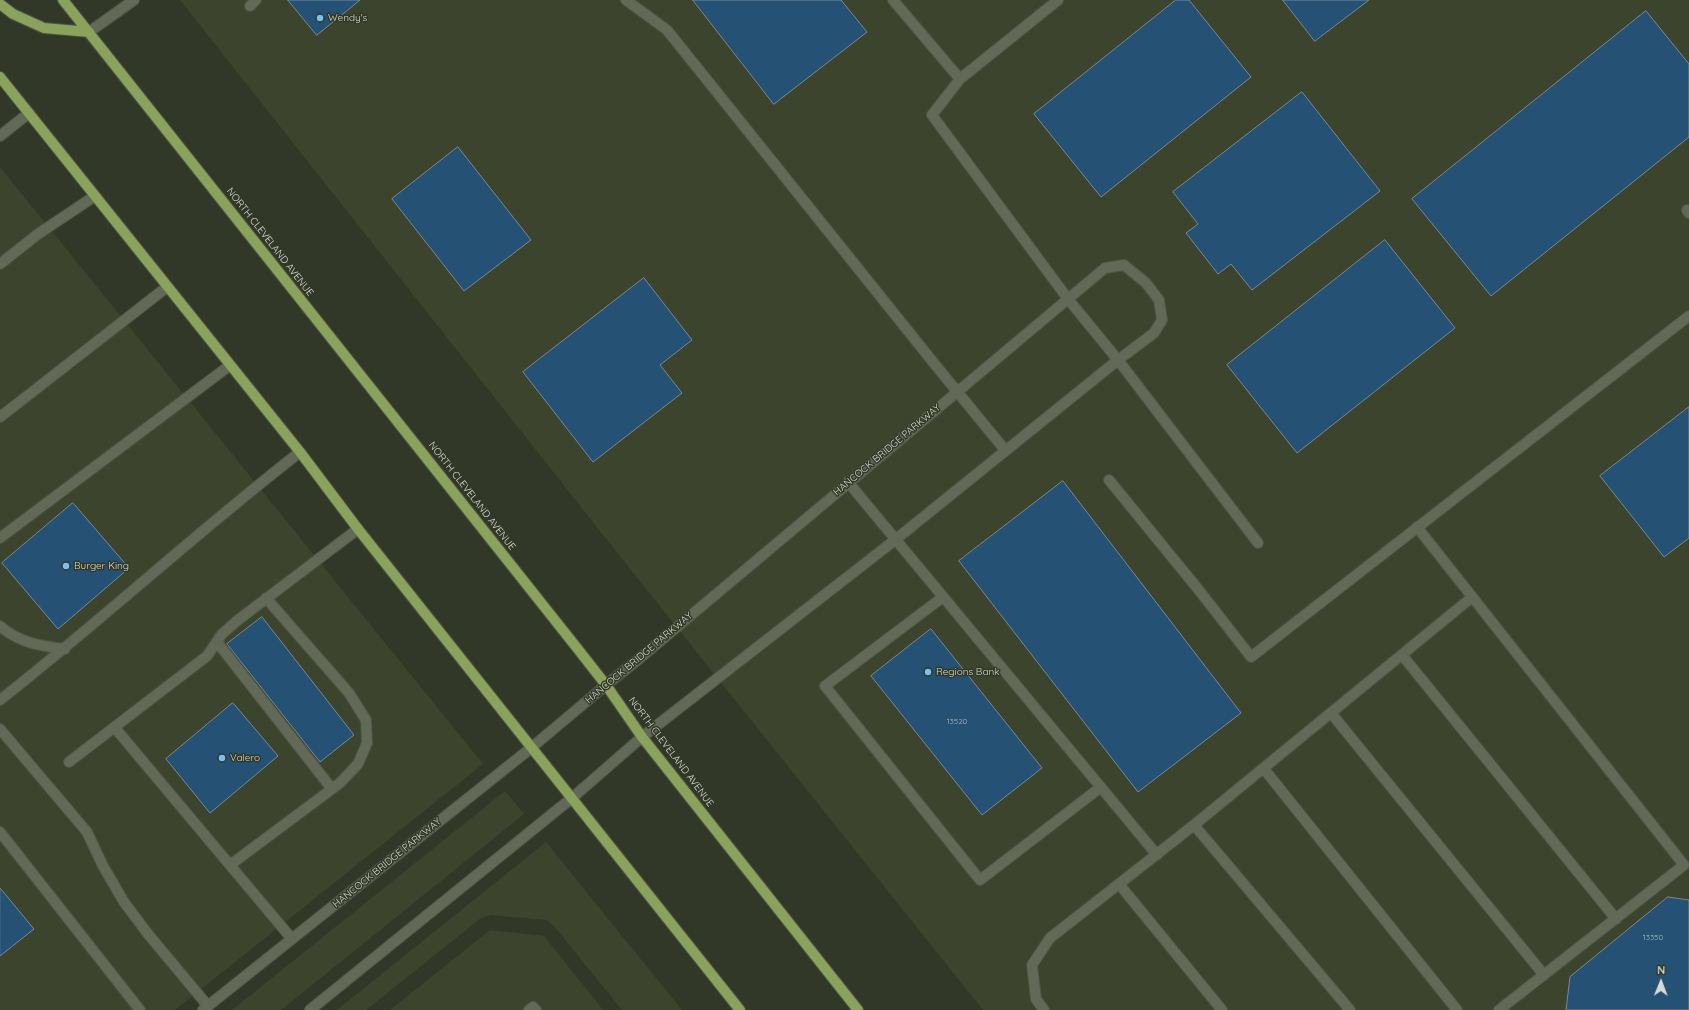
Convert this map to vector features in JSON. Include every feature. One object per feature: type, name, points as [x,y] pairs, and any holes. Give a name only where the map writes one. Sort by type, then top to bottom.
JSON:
[{"type":"main road","name":"NORTH CLEVELAND AVENUE","points":[[63,0],[606,685],[642,738],[858,1010]]},
{"type":"main road","points":[[0,4],[14,14],[44,28],[89,32]]},
{"type":"main road","points":[[0,76],[229,366],[300,452],[358,529],[740,1010]]},
{"type":"street","points":[[89,32],[134,0]]},
{"type":"street","points":[[626,0],[667,30],[957,392],[1006,450]]},
{"type":"street","points":[[893,0],[960,79]]},
{"type":"street","points":[[1058,0],[960,79],[932,116],[1068,299],[1118,360],[1258,543]]},
{"type":"street","points":[[0,136],[29,113]]},
{"type":"street","points":[[0,264],[38,234],[95,196]]},
{"type":"street","points":[[310,1010],[572,798],[642,738],[895,540],[1154,332],[1162,320],[1159,300],[1146,283],[1124,265],[1105,268],[1068,299]]},
{"type":"street","points":[[0,417],[167,287]]},
{"type":"street","name":"HANCOCK BRIDGE PARKWAY","points":[[206,1008],[531,748],[1068,299]]},
{"type":"street","points":[[1109,480],[1198,589],[1251,657],[1689,316]]},
{"type":"street","points":[[0,538],[229,366]]},
{"type":"street","points":[[0,700],[65,648],[300,452]]},
{"type":"street","points":[[848,482],[1157,855]]},
{"type":"street","points":[[1417,527],[1471,598],[1684,865],[1499,1010]]},
{"type":"street","points":[[70,762],[207,656],[222,634],[238,620],[358,529]]},
{"type":"street","points":[[943,597],[825,686],[980,880],[1101,787]]},
{"type":"street","points":[[230,865],[340,783],[358,764],[367,743],[366,720],[349,693],[266,598]]},
{"type":"street","points":[[1044,1010],[1036,999],[1032,965],[1050,938],[1264,769],[1471,598]]},
{"type":"street","points":[[0,626],[20,640],[37,645],[65,648]]},
{"type":"street","points":[[217,642],[332,789]]},
{"type":"street","points":[[1402,655],[1616,919]]},
{"type":"street","points":[[1331,713],[1544,975]]},
{"type":"street","points":[[115,728],[292,939]]},
{"type":"street","points":[[0,729],[88,832],[103,866],[124,902],[206,1008]]},
{"type":"street","points":[[1264,769],[1457,1010]]},
{"type":"street","points":[[1194,825],[1350,1010]]},
{"type":"street","points":[[0,832],[140,1010]]},
{"type":"street","points":[[1119,884],[1222,1010]]},
{"type":"street","points":[[529,1010],[533,1007],[536,1010]]},
{"type":"shaded area","points":[[180,0],[1689,0],[1689,1010],[983,1010],[619,555]]},
{"type":"shaded area","points":[[0,167],[483,764],[175,1010],[0,1010]]},
{"type":"shaded area","points":[[505,791],[524,814],[281,1010],[232,1010]]},
{"type":"shaded area","points":[[546,842],[682,1010],[622,1010],[554,926],[546,920],[491,915],[481,918],[366,1010],[337,1010]]},
{"type":"shaded area","points":[[490,930],[544,936],[603,1010],[390,1010]]},
{"type":"building","name":"Wendy's","points":[[288,0],[360,0],[317,35]]},
{"type":"building","points":[[693,0],[841,0],[867,32],[774,104]]},
{"type":"building","points":[[1176,0],[1189,0],[1251,77],[1101,197],[1034,114]]},
{"type":"building","points":[[1283,0],[1369,0],[1315,41]]},
{"type":"building","points":[[1646,11],[1689,64],[1689,137],[1491,296],[1412,199]]},
{"type":"building","points":[[1302,92],[1380,191],[1252,290],[1231,264],[1218,274],[1186,233],[1198,224],[1173,192]]},
{"type":"building","points":[[458,147],[531,240],[464,291],[392,199]]},
{"type":"building","points":[[1385,240],[1455,328],[1297,453],[1227,365]]},
{"type":"building","points":[[644,278],[692,340],[660,365],[682,393],[593,462],[523,372]]},
{"type":"building","points":[[1689,407],[1689,538],[1664,557],[1600,476]]},
{"type":"building","points":[[1063,481],[1241,713],[1138,792],[959,561]]},
{"type":"building","name":"Burger King","points":[[73,503],[129,568],[58,629],[2,563]]},
{"type":"building","points":[[262,617],[354,735],[320,762],[227,644]]},
{"type":"building","points":[[931,629],[1042,768],[982,815],[871,676]]},
{"type":"building","name":"Valero","points":[[233,703],[278,756],[210,813],[166,759]]},
{"type":"building","points":[[0,888],[34,929],[0,956]]},
{"type":"building","points":[[1668,897],[1689,900],[1689,1010],[1566,1010],[1570,977]]},
{"type":"place","name":"Wendy's","points":[[320,18]]},
{"type":"place","name":"Burger King","points":[[66,566]]},
{"type":"place","name":"Regions Bank","points":[[928,672]]},
{"type":"place","name":"Valero","points":[[222,758]]}]
